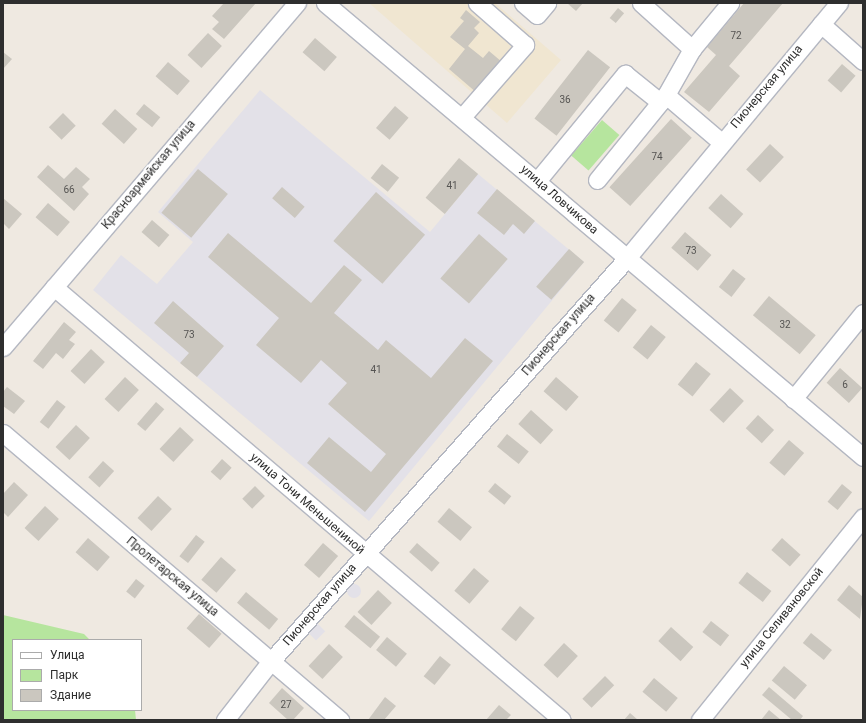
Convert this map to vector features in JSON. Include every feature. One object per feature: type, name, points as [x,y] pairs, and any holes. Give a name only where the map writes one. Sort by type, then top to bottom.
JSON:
[{"type":"street","name":"Красноармейская улица","points":[[3,348],[297,3]]},
{"type":"street","name":"улица Ловчикова","points":[[324,3],[462,117],[863,457]]},
{"type":"street","points":[[462,117],[525,45],[477,3]]},
{"type":"street","points":[[523,3],[537,14],[547,3]]},
{"type":"street","points":[[641,3],[692,48]]},
{"type":"street","points":[[596,180],[663,98],[692,48],[730,3]]},
{"type":"street","name":"Пионерская улица","points":[[225,720],[271,661],[627,258],[721,142],[839,3]]},
{"type":"street","points":[[821,24],[863,61]]},
{"type":"street","points":[[537,182],[625,74],[663,98],[721,142]]},
{"type":"street","name":"улица Тони Меньшениной","points":[[54,287],[562,720]]},
{"type":"street","points":[[793,399],[863,313]]},
{"type":"street","name":"Пролетарская улица","points":[[3,433],[340,720]]},
{"type":"street","name":"улица Селивановской","points":[[700,720],[863,517]]},
{"type":"shaded area","points":[[369,3],[495,3],[561,60],[507,123]]},
{"type":"shaded area","points":[[260,90],[430,232],[478,174],[584,262],[369,521],[93,290],[121,255],[157,284],[193,242],[158,212]]},
{"type":"shaded area","points":[[351,584],[357,584],[361,588],[361,594],[357,598],[351,598],[347,594],[347,588]]},
{"type":"shaded area","points":[[316,622],[325,631],[316,640],[307,631]]},
{"type":"green space","points":[[602,120],[619,135],[589,171],[571,155]]},
{"type":"green space","points":[[3,615],[84,634],[89,639],[12,639],[12,711],[135,711],[136,720],[3,720]]},
{"type":"building","points":[[224,3],[256,3],[224,39],[212,29],[219,22],[212,16]]},
{"type":"building","points":[[567,3],[583,3],[576,11]]},
{"type":"building","points":[[744,3],[783,3],[729,66],[740,76],[709,112],[684,92],[716,55],[707,47]]},
{"type":"building","points":[[618,8],[624,13],[616,23],[610,18]]},
{"type":"building","points":[[466,10],[480,22],[474,28],[479,33],[468,46],[483,58],[489,51],[502,62],[477,93],[449,69],[465,49],[450,37],[464,21],[460,18]]},
{"type":"building","points":[[208,33],[222,46],[201,68],[188,55]]},
{"type":"building","points":[[315,38],[337,57],[324,71],[303,52]]},
{"type":"building","points":[[588,50],[610,67],[557,136],[534,119]]},
{"type":"building","points":[[3,52],[12,59],[3,69]]},
{"type":"building","points":[[168,62],[190,81],[177,95],[156,76]]},
{"type":"building","points":[[842,64],[856,76],[841,92],[828,81]]},
{"type":"building","points":[[144,104],[160,117],[152,127],[136,114]]},
{"type":"building","points":[[395,106],[409,118],[390,140],[376,128]]},
{"type":"building","points":[[115,109],[137,129],[124,144],[102,124]]},
{"type":"building","points":[[63,113],[76,126],[62,140],[49,127]]},
{"type":"building","points":[[671,119],[692,138],[630,206],[609,187]]},
{"type":"building","points":[[770,144],[784,157],[760,183],[746,170]]},
{"type":"building","points":[[459,158],[478,174],[445,214],[426,198]]},
{"type":"building","points":[[382,164],[399,178],[388,192],[371,178]]},
{"type":"building","points":[[48,165],[64,179],[76,167],[90,179],[82,187],[89,194],[74,211],[37,177]]},
{"type":"building","points":[[198,169],[228,194],[191,238],[161,213]]},
{"type":"building","points":[[282,187],[305,207],[295,218],[272,198]]},
{"type":"building","points":[[497,189],[535,221],[524,234],[513,224],[504,235],[477,213]]},
{"type":"building","points":[[376,192],[425,235],[382,284],[333,241]]},
{"type":"building","points":[[721,194],[743,214],[731,228],[708,208]]},
{"type":"building","points":[[3,198],[22,214],[9,229],[3,223]]},
{"type":"building","points":[[48,203],[70,222],[57,236],[36,217]]},
{"type":"building","points":[[152,220],[169,235],[159,247],[142,232]]},
{"type":"building","points":[[685,232],[711,255],[698,271],[671,248]]},
{"type":"building","points":[[228,233],[311,303],[344,265],[362,280],[334,313],[378,350],[386,340],[431,378],[465,338],[493,361],[365,512],[307,463],[329,437],[371,472],[386,454],[328,404],[347,383],[321,360],[301,383],[256,345],[279,318],[208,257]]},
{"type":"building","points":[[479,234],[508,259],[469,303],[440,279]]},
{"type":"building","points":[[569,249],[584,262],[551,300],[536,287]]},
{"type":"building","points":[[733,269],[746,279],[731,297],[719,287]]},
{"type":"building","points":[[769,296],[816,335],[800,354],[753,315]]},
{"type":"building","points":[[622,298],[637,310],[619,332],[604,321]]},
{"type":"building","points":[[173,301],[224,346],[197,377],[180,363],[189,353],[154,323]]},
{"type":"building","points":[[64,322],[76,332],[69,340],[75,344],[63,359],[56,353],[43,369],[33,361]]},
{"type":"building","points":[[651,325],[666,337],[648,359],[633,348]]},
{"type":"building","points":[[91,349],[105,362],[84,384],[71,371]]},
{"type":"building","points":[[696,362],[711,374],[693,396],[678,385]]},
{"type":"building","points":[[840,368],[862,388],[849,403],[827,383]]},
{"type":"building","points":[[125,377],[139,390],[118,412],[105,399]]},
{"type":"building","points":[[556,377],[579,397],[566,411],[544,391]]},
{"type":"building","points":[[7,387],[25,401],[14,414],[3,406],[3,392]]},
{"type":"building","points":[[730,388],[744,401],[723,423],[710,410]]},
{"type":"building","points":[[57,400],[66,407],[48,429],[40,422]]},
{"type":"building","points":[[156,402],[164,409],[145,431],[137,424]]},
{"type":"building","points":[[531,410],[553,430],[541,444],[518,424]]},
{"type":"building","points":[[758,415],[774,430],[762,443],[746,428]]},
{"type":"building","points":[[76,425],[90,438],[69,460],[56,447]]},
{"type":"building","points":[[180,427],[194,440],[173,462],[160,449]]},
{"type":"building","points":[[507,434],[529,452],[519,464],[497,446]]},
{"type":"building","points":[[789,440],[804,453],[784,476],[769,463]]},
{"type":"building","points":[[222,459],[232,468],[220,480],[211,472]]},
{"type":"building","points":[[103,461],[114,471],[99,487],[88,477]]},
{"type":"building","points":[[14,482],[28,495],[8,517],[3,512],[3,494]]},
{"type":"building","points":[[495,483],[511,496],[504,505],[488,492]]},
{"type":"building","points":[[842,484],[852,492],[838,510],[828,502]]},
{"type":"building","points":[[255,486],[265,496],[252,509],[242,499]]},
{"type":"building","points":[[158,496],[172,509],[151,531],[138,518]]},
{"type":"building","points":[[45,506],[59,519],[38,541],[25,528]]},
{"type":"building","points":[[449,508],[472,527],[460,541],[437,522]]},
{"type":"building","points":[[196,535],[205,542],[188,563],[179,556]]},
{"type":"building","points":[[88,538],[110,557],[97,571],[76,552]]},
{"type":"building","points":[[782,538],[801,555],[790,567],[771,550]]},
{"type":"building","points":[[323,543],[338,556],[319,578],[304,565]]},
{"type":"building","points":[[417,543],[440,563],[432,572],[409,552]]},
{"type":"building","points":[[221,557],[236,570],[216,593],[201,580]]},
{"type":"building","points":[[474,568],[489,581],[469,604],[454,591]]},
{"type":"building","points":[[747,572],[771,591],[763,602],[738,583]]},
{"type":"building","points":[[136,579],[145,586],[135,598],[126,592]]},
{"type":"building","points":[[849,585],[863,597],[860,619],[837,600]]},
{"type":"building","points":[[378,590],[392,603],[371,625],[358,612]]},
{"type":"building","points":[[246,592],[278,619],[269,630],[237,603]]},
{"type":"building","points":[[520,606],[535,618],[516,641],[501,629]]},
{"type":"building","points":[[199,614],[222,634],[209,648],[187,628]]},
{"type":"building","points":[[354,615],[380,637],[370,648],[344,626]]},
{"type":"building","points":[[711,621],[729,635],[721,646],[702,632]]},
{"type":"building","points":[[671,627],[693,647],[681,661],[658,641]]},
{"type":"building","points":[[811,633],[832,650],[824,660],[803,643]]},
{"type":"building","points":[[387,637],[407,654],[396,667],[376,650]]},
{"type":"building","points":[[564,643],[578,656],[557,678],[544,665]]},
{"type":"building","points":[[329,644],[343,657],[322,679],[309,666]]},
{"type":"building","points":[[440,656],[451,665],[435,685],[424,676]]},
{"type":"building","points":[[784,666],[807,685],[795,700],[772,681]]},
{"type":"building","points":[[605,676],[614,685],[592,708],[582,699]]},
{"type":"building","points":[[654,678],[678,698],[666,712],[642,692]]},
{"type":"building","points":[[769,687],[803,716],[800,720],[792,720],[762,695]]},
{"type":"building","points":[[282,688],[304,708],[293,720],[288,720],[269,703]]},
{"type":"building","points":[[385,697],[396,706],[384,720],[368,720]]},
{"type":"building","points":[[499,705],[511,715],[506,720],[486,720]]},
{"type":"building","points":[[769,710],[781,720],[761,720]]},
{"type":"building","points":[[630,713],[638,720],[624,720]]}]
